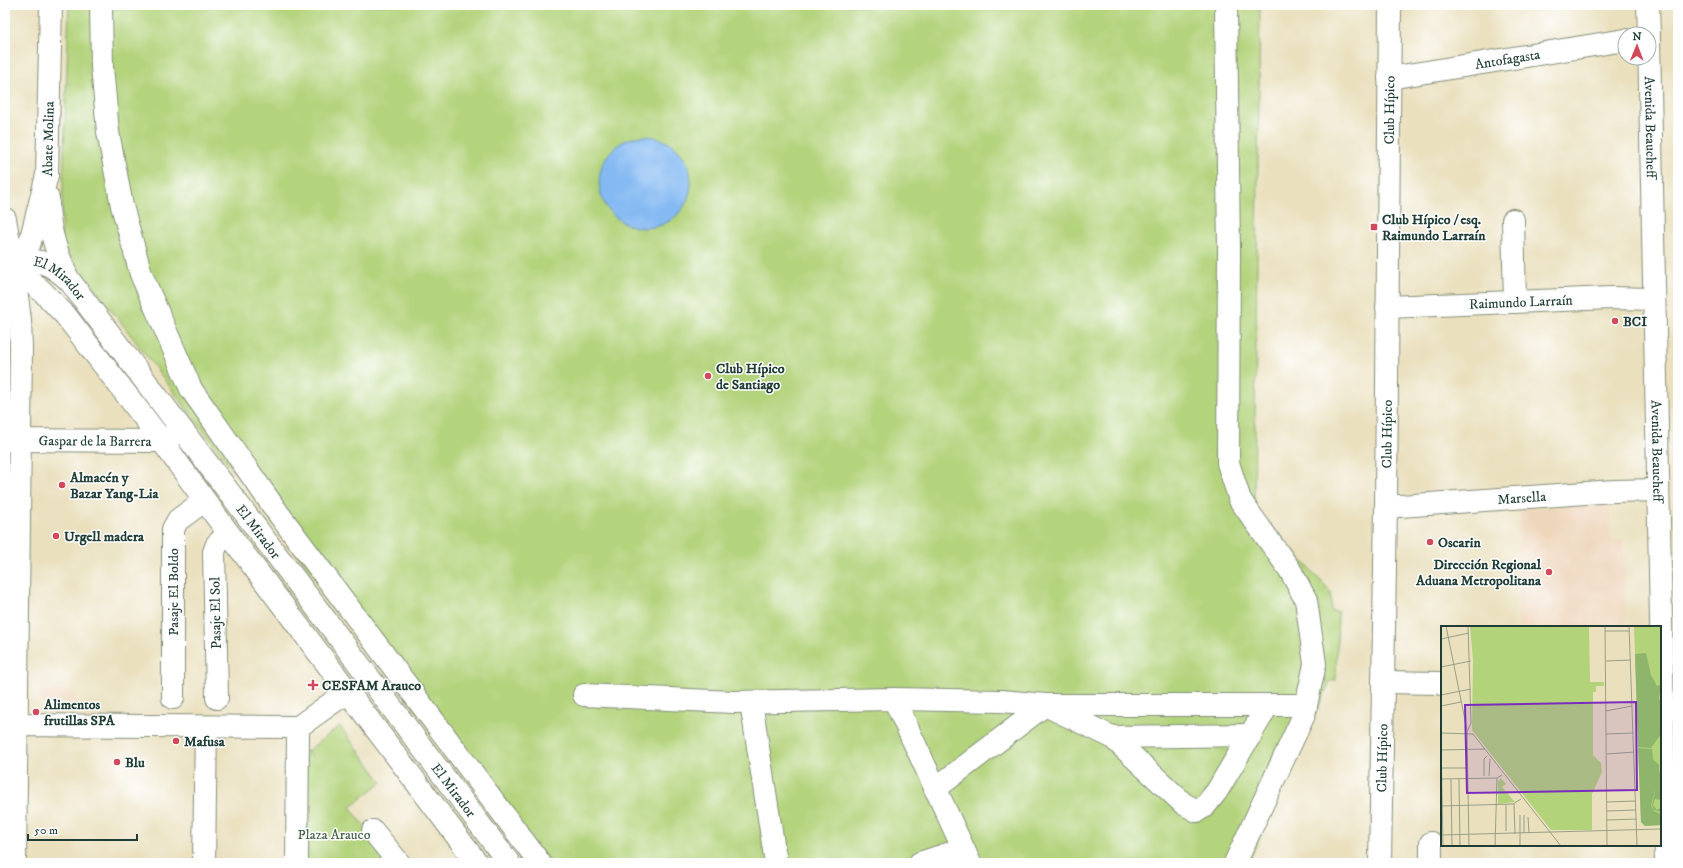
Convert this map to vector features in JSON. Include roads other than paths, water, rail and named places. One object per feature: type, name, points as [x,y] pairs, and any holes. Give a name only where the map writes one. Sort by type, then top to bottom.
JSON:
[{"type":"main road","name":"Abate Molina","points":[[9,265],[24,252],[30,242],[47,175],[51,5]]},
{"type":"main road","points":[[101,5],[104,99],[108,132],[122,206],[141,274],[191,389],[278,513],[540,863]]},
{"type":"main road","points":[[1226,5],[1229,249],[1228,463],[1240,500],[1290,570],[1306,600],[1315,664],[1304,715],[1235,863]]},
{"type":"main road","name":"Club Hípico","points":[[1380,863],[1386,507],[1390,5]]},
{"type":"main road","points":[[1648,5],[1649,26]]},
{"type":"main road","name":"Antofagasta","points":[[1389,78],[1617,41]]},
{"type":"main road","name":"Avenida Beaucheff","points":[[1650,66],[1661,626]]},
{"type":"main road","points":[[47,175],[48,215],[50,228],[56,251],[69,280]]},
{"type":"main road","points":[[5,219],[9,265],[20,320],[12,440],[11,725],[15,863]]},
{"type":"main road","points":[[1512,220],[1514,302]]},
{"type":"main road","name":"El Mirador","points":[[9,265],[28,261],[43,263],[58,270],[69,280],[509,863]]},
{"type":"main road","name":"El Mirador","points":[[9,265],[44,293],[66,316],[162,441],[204,501],[477,863]]},
{"type":"main road","name":"Raimundo Larraín","points":[[1387,307],[1611,298],[1654,299]]},
{"type":"main road","name":"Gaspar de la Barrera","points":[[12,440],[162,441],[182,430]]},
{"type":"main road","name":"Marsella","points":[[1386,507],[1614,491],[1658,490]]},
{"type":"main road","name":"Pasaje El Boldo","points":[[173,698],[173,529],[178,520],[204,501]]},
{"type":"main road","name":"Pasaje El Sol","points":[[217,698],[214,552],[217,544],[229,534]]},
{"type":"main road","name":"Avenida Beaucheff","points":[[1661,648],[1666,863]]},
{"type":"main road","points":[[1383,682],[1441,684]]},
{"type":"main road","points":[[11,725],[298,727],[336,700],[349,693]]},
{"type":"main road","points":[[584,695],[751,702],[894,699],[1002,701],[1045,705],[1306,705]]},
{"type":"main road","points":[[894,699],[966,856],[920,863]]},
{"type":"main road","points":[[751,702],[776,863]]},
{"type":"main road","points":[[1045,705],[1112,737],[1184,804],[1197,811],[1206,806],[1217,791],[1268,705]]},
{"type":"main road","points":[[935,789],[1045,705]]},
{"type":"main road","points":[[380,735],[401,721]]},
{"type":"main road","points":[[204,863],[206,727]]},
{"type":"main road","points":[[297,863],[298,727]]},
{"type":"main road","points":[[1112,737],[1251,735]]},
{"type":"main road","points":[[373,831],[399,863]]},
{"type":"water","points":[[645,136],[663,139],[678,149],[688,164],[691,182],[688,200],[678,215],[663,225],[645,228],[627,225],[612,215],[602,200],[599,182],[602,164],[612,149],[627,139]]},
{"type":"place","name":"Club Hípico / esq. Raimundo Larraín","points":[[1374,227]]},
{"type":"place","name":"BCI","points":[[1615,321]]},
{"type":"place","name":"Club Hípico de Santiago","points":[[708,376]]},
{"type":"place","name":"Almacén y Bazar Yang-Lia","points":[[62,485]]},
{"type":"place","name":"Urgell madera","points":[[56,536]]},
{"type":"place","name":"Oscarin","points":[[1430,542]]},
{"type":"place","name":"Dirección Regional Aduana Metropolitana","points":[[1549,572]]},
{"type":"place","name":"CESFAM Arauco","points":[[313,685]]},
{"type":"place","name":"Alimentos frutillas SPA","points":[[36,712]]},
{"type":"place","name":"Mafusa","points":[[176,741]]},
{"type":"place","name":"Blu","points":[[117,762]]},
{"type":"park label","name":"Plaza Arauco","points":[[334,834]]}]
